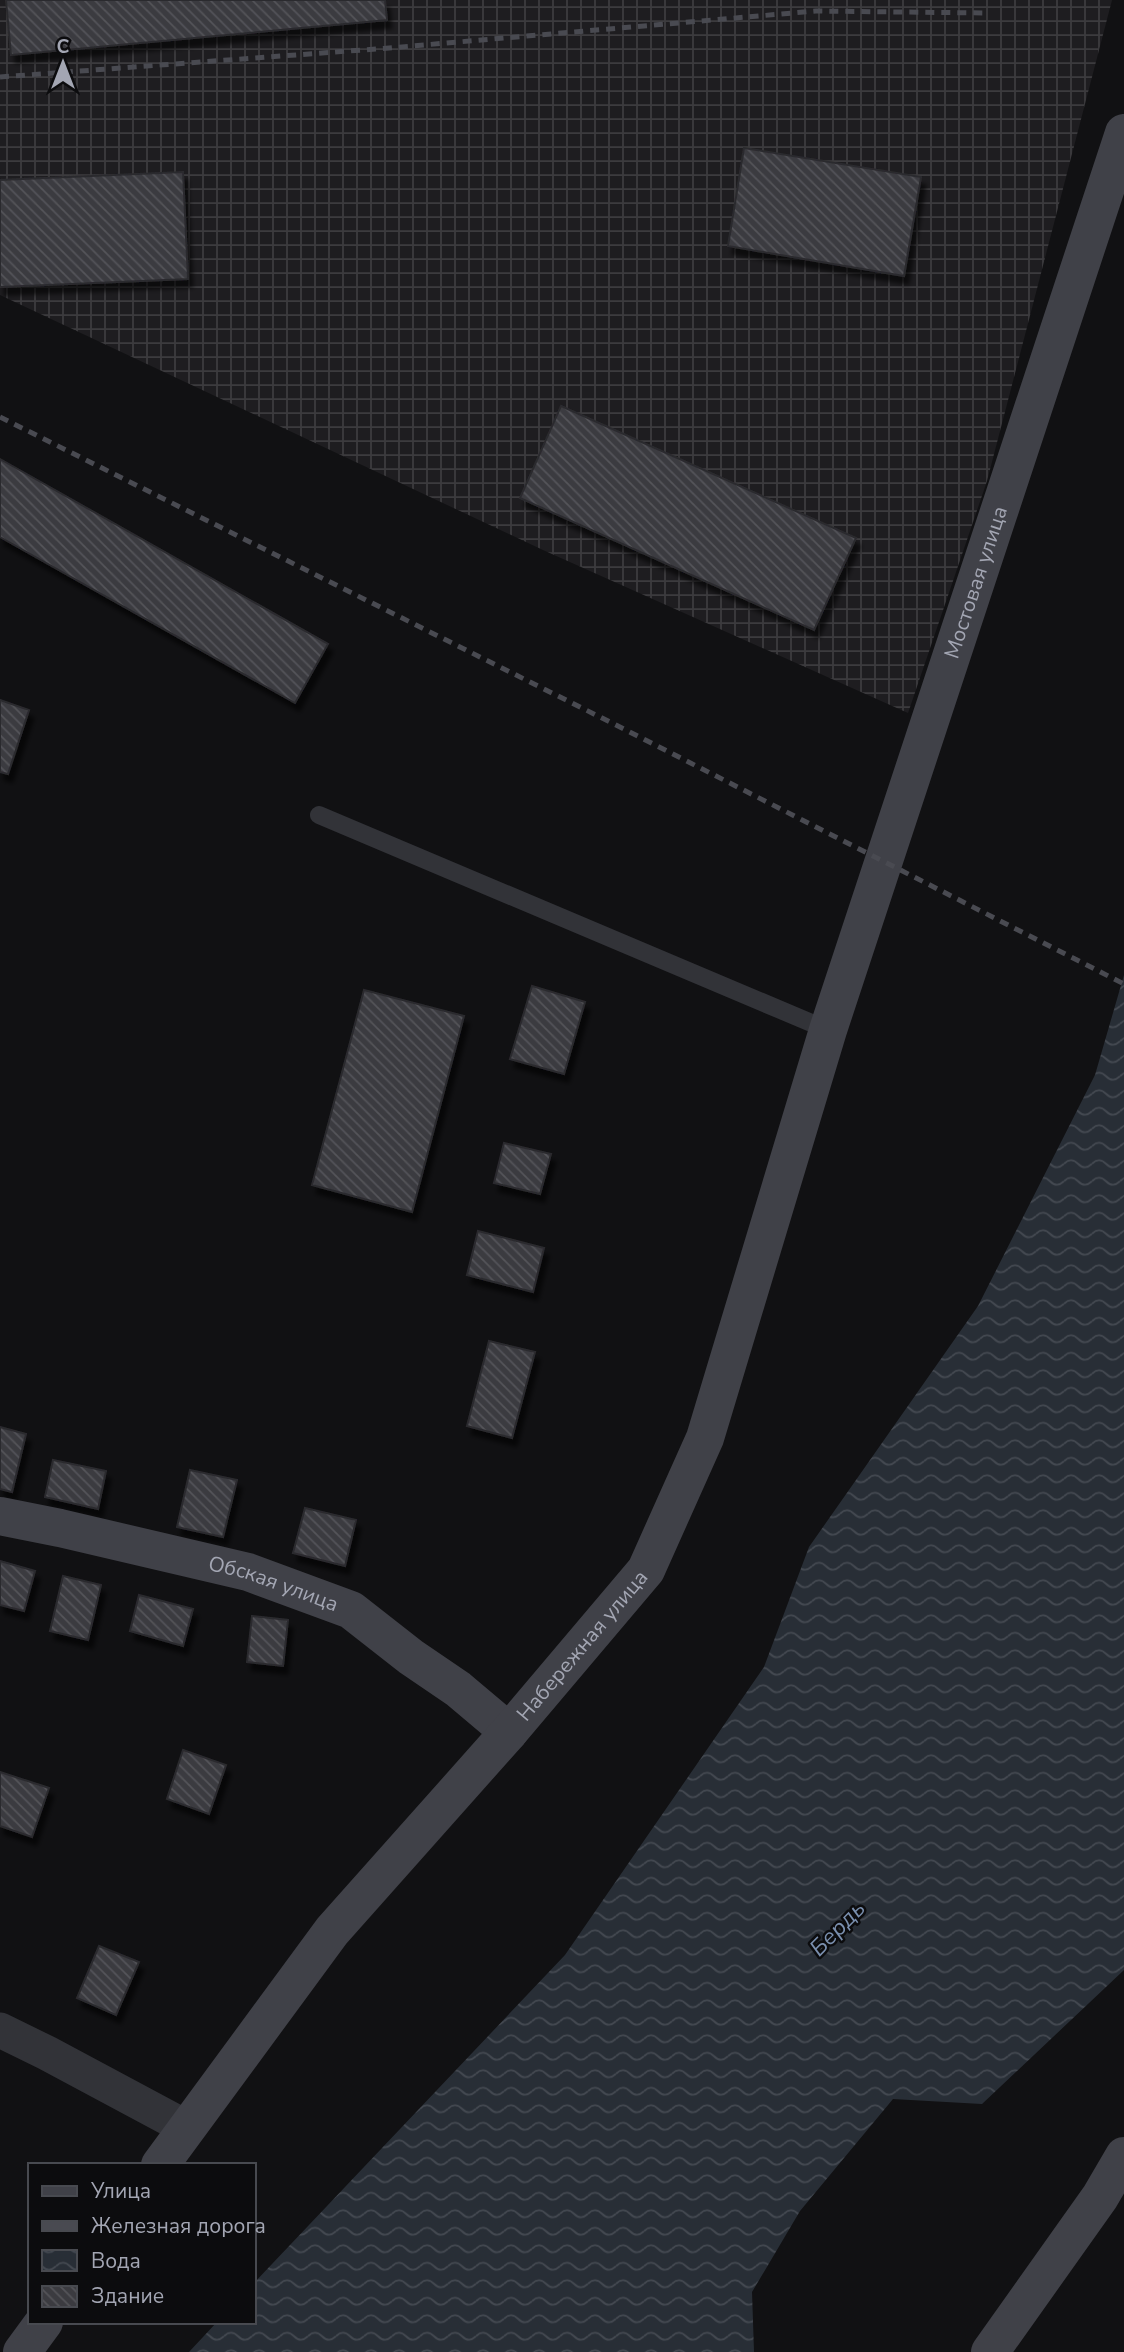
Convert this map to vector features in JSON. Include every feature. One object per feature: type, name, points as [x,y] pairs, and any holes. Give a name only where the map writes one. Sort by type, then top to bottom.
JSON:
[{"type":"street","name":"Мостовая улица","points":[[828,1030],[1124,133]]},
{"type":"street","name":"Набережная улица","points":[[161,2163],[332,1931],[509,1732],[646,1570],[705,1438],[828,1030]]},
{"type":"street","name":"Обская улица","points":[[0,1516],[248,1572],[351,1610],[411,1657],[458,1689],[509,1732]]},
{"type":"street","points":[[0,2030],[187,2128]]},
{"type":"street","points":[[990,2352],[1100,2197],[1124,2156]]},
{"type":"street","points":[[22,2352],[43,2324]]},
{"type":"lane","points":[[319,815],[828,1030]]},
{"type":"shaded area","points":[[0,0],[1112,0],[987,481],[908,713],[543,550],[0,295]]},
{"type":"water","name":"Бердь","points":[[1124,975],[1124,1970],[982,2104],[893,2099],[800,2211],[752,2292],[754,2352],[189,2352],[215,2324],[256,2324],[256,2281],[565,1955],[764,1667],[809,1547],[978,1306],[1095,1075]]},
{"type":"building","points":[[6,0],[385,0],[387,20],[11,55]]},
{"type":"building","points":[[744,148],[921,177],[904,276],[728,246]]},
{"type":"building","points":[[183,172],[188,279],[0,287],[0,180]]},
{"type":"building","points":[[561,406],[856,538],[814,630],[520,498]]},
{"type":"building","points":[[0,459],[328,644],[295,703],[0,537]]},
{"type":"building","points":[[0,700],[29,710],[8,774],[0,772]]},
{"type":"building","points":[[532,986],[585,1002],[564,1074],[510,1059]]},
{"type":"building","points":[[364,990],[464,1016],[412,1212],[312,1185]]},
{"type":"building","points":[[504,1143],[551,1154],[540,1194],[494,1183]]},
{"type":"building","points":[[478,1231],[544,1248],[533,1292],[467,1275]]},
{"type":"building","points":[[489,1341],[535,1352],[512,1438],[467,1426]]},
{"type":"building","points":[[0,1427],[26,1434],[12,1492],[0,1489]]},
{"type":"building","points":[[53,1460],[106,1471],[98,1509],[45,1497]]},
{"type":"building","points":[[190,1470],[237,1480],[223,1537],[177,1527]]},
{"type":"building","points":[[305,1508],[356,1520],[345,1566],[293,1553]]},
{"type":"building","points":[[0,1561],[35,1571],[24,1611],[0,1605]]},
{"type":"building","points":[[63,1576],[101,1585],[88,1640],[50,1631]]},
{"type":"building","points":[[139,1595],[193,1609],[183,1646],[130,1631]]},
{"type":"building","points":[[252,1616],[288,1620],[283,1666],[247,1662]]},
{"type":"building","points":[[183,1750],[226,1765],[209,1814],[167,1799]]},
{"type":"building","points":[[0,1772],[49,1788],[32,1837],[0,1826]]},
{"type":"building","points":[[99,1946],[139,1962],[116,2015],[77,1998]]},
{"type":"railway","points":[[0,77],[389,48],[816,11],[987,13]]},
{"type":"railway","points":[[0,417],[616,725],[1124,984]]}]
